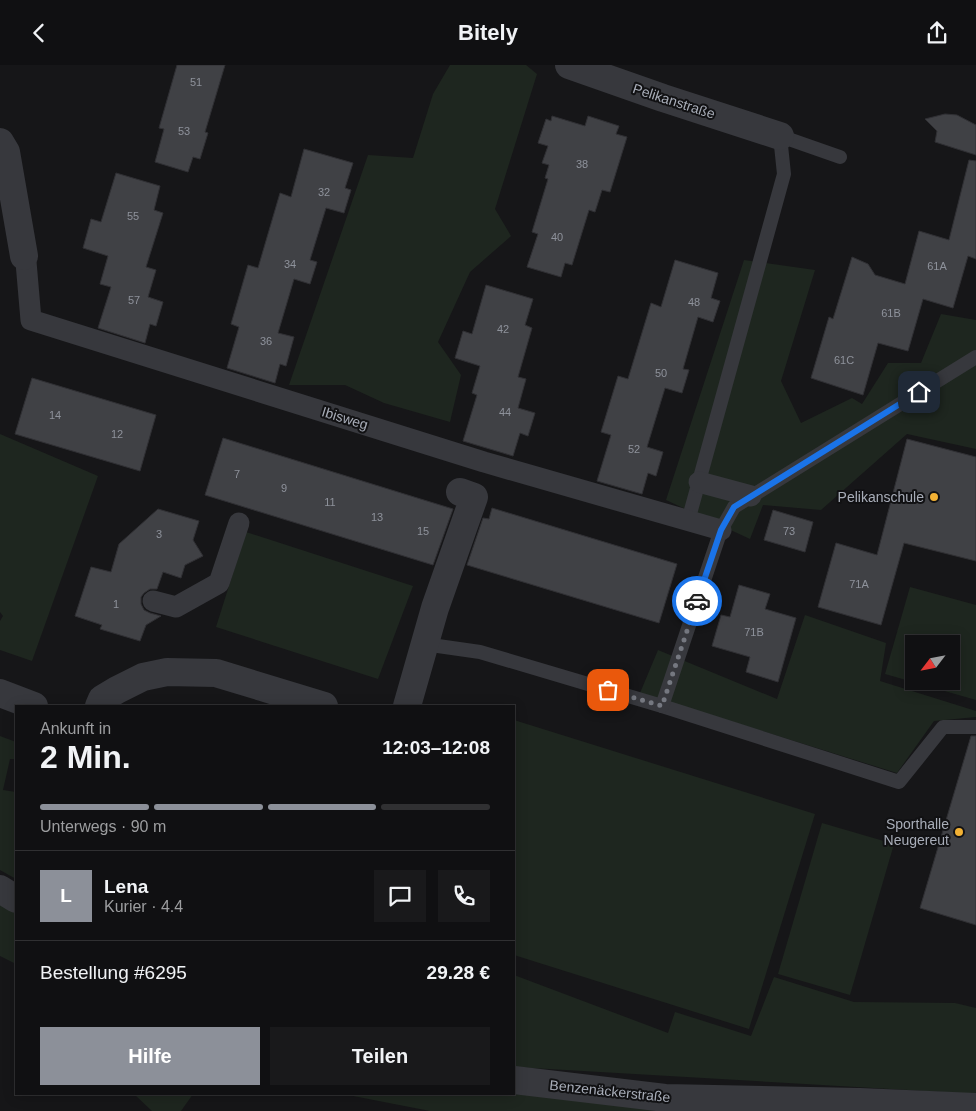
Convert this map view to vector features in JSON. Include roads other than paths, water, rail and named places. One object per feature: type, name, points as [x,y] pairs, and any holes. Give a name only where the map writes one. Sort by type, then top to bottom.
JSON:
[{"type":"street","name":"Pelikanstraße","points":[[570,65],[780,136]]},
{"type":"street","points":[[0,142],[6,152],[24,256]]},
{"type":"street","name":"Ibisweg","points":[[24,256],[32,320],[484,462],[721,530]]},
{"type":"street","points":[[699,482],[751,496]]},
{"type":"street","points":[[407,705],[424,644],[474,497],[460,492]]},
{"type":"street","points":[[153,601],[176,607],[218,583],[238,523]]},
{"type":"street","points":[[99,705],[102,699],[117,689],[143,677],[167,672],[216,673],[321,705]]},
{"type":"street","points":[[0,693],[31,705]]},
{"type":"street","points":[[0,889],[15,898]]},
{"type":"street","name":"Benzenäckerstraße","points":[[515,1081],[665,1098],[860,1102],[976,1107]]},
{"type":"lane","points":[[688,521],[784,174],[780,136],[840,157]]},
{"type":"lane","points":[[662,706],[721,530],[734,507],[976,357]]},
{"type":"lane","points":[[424,644],[480,652],[662,706],[899,782],[943,727],[976,727]]},
{"type":"place","name":"Pelikanschule","points":[[934,497]]},
{"type":"place","name":"Sporthalle Neugereut","points":[[959,832]]}]
